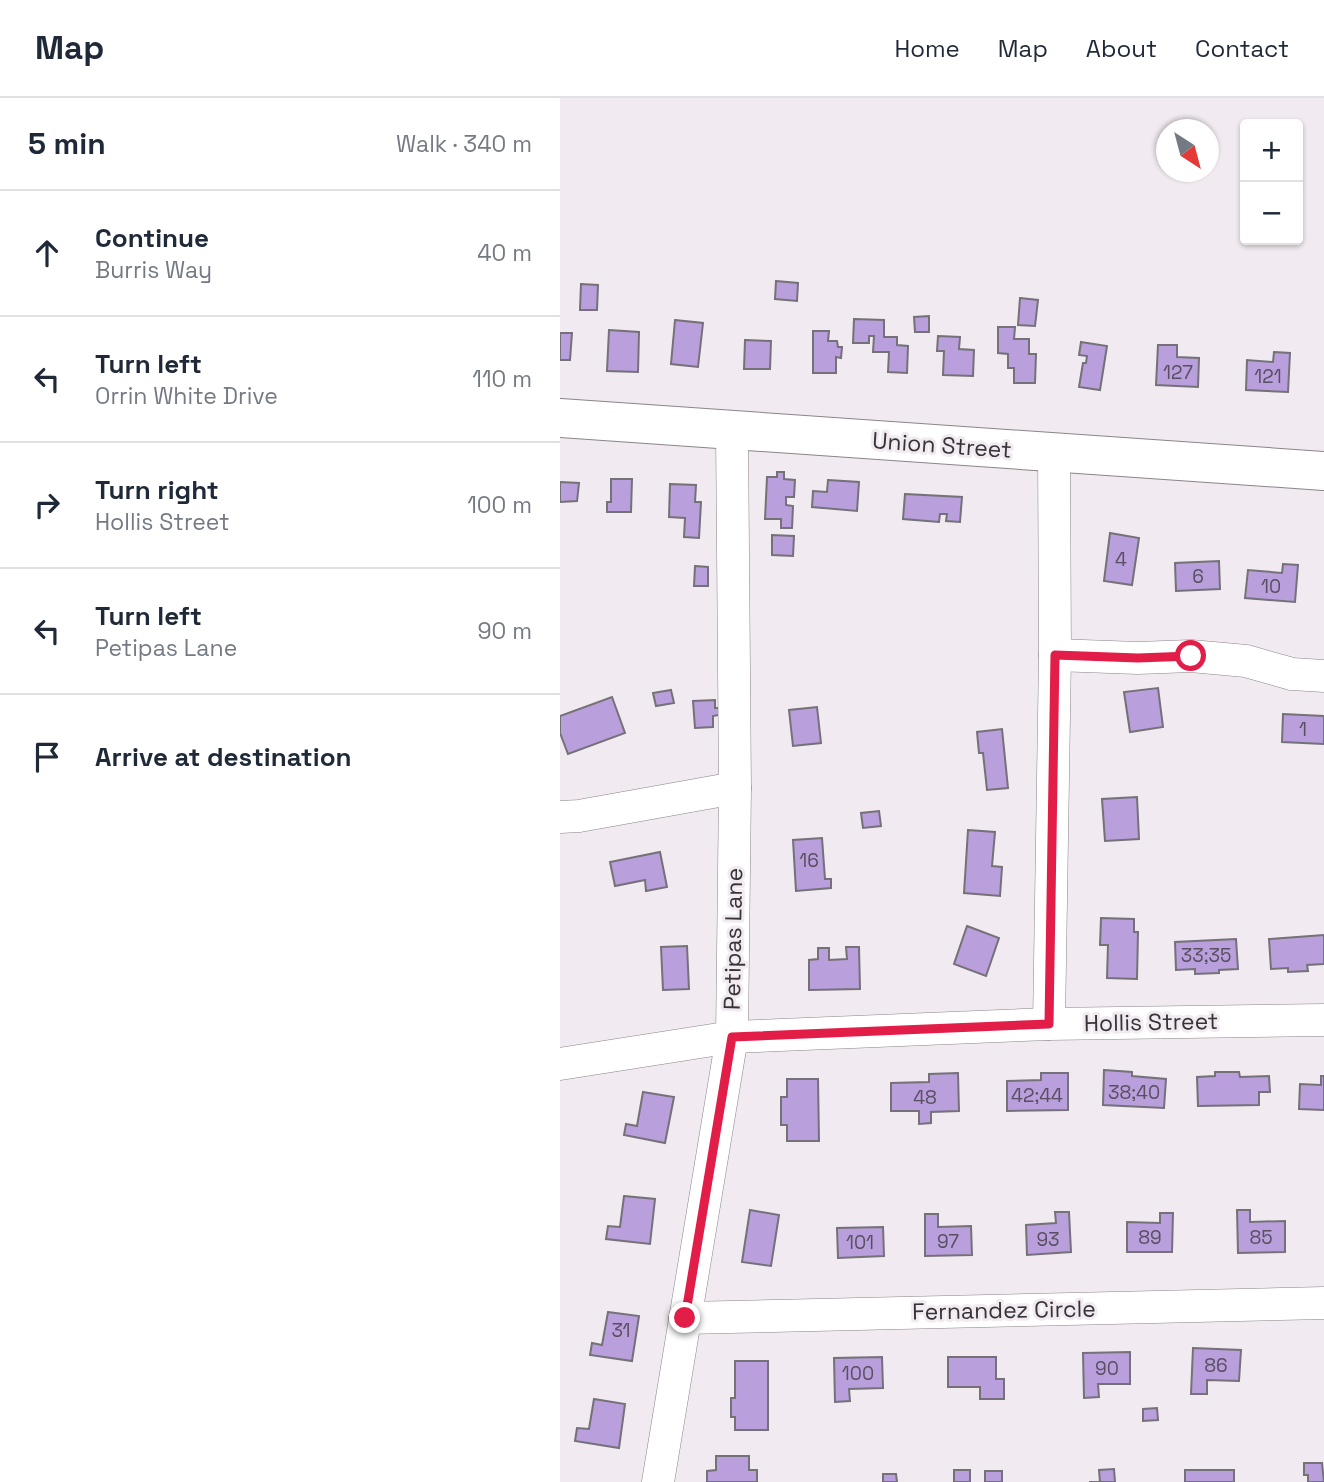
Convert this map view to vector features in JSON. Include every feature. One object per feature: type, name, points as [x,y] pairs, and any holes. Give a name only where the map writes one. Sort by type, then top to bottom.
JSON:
[{"type":"main road","name":"Union Street","points":[[560,418],[1324,471]]},
{"type":"street","name":"Petipas Lane","points":[[658,1482],[732,1037],[735,788],[732,431]]},
{"type":"street","points":[[1049,1024],[1055,655],[1054,452]]},
{"type":"street","points":[[1055,655],[1138,658],[1191,656],[1246,661],[1292,674],[1324,676]]},
{"type":"street","points":[[560,817],[579,816],[735,788]]},
{"type":"street","name":"Hollis Street","points":[[560,1065],[732,1037],[1049,1024],[1324,1020]]},
{"type":"street","name":"Fernandez Circle","points":[[685,1318],[1324,1303]]},
{"type":"building","points":[[776,281],[798,283],[797,301],[775,299]]},
{"type":"building","points":[[581,284],[598,285],[597,310],[580,310]]},
{"type":"building","points":[[1020,298],[1038,300],[1035,326],[1018,325]]},
{"type":"building","points":[[929,316],[929,332],[915,332],[914,317]]},
{"type":"building","points":[[854,319],[884,320],[884,337],[897,337],[897,345],[908,346],[907,373],[888,372],[889,352],[873,352],[874,336],[869,336],[869,343],[853,343]]},
{"type":"building","points":[[675,320],[703,323],[698,367],[671,364]]},
{"type":"building","points":[[998,327],[1015,327],[1014,339],[1029,339],[1029,354],[1036,354],[1035,383],[1014,383],[1014,368],[1008,368],[1008,354],[998,353]]},
{"type":"building","points":[[609,330],[639,332],[638,372],[607,371]]},
{"type":"building","points":[[813,331],[829,331],[828,341],[837,341],[838,347],[842,347],[841,358],[836,357],[836,373],[813,373]]},
{"type":"building","points":[[560,333],[572,333],[570,360],[560,360]]},
{"type":"building","points":[[938,336],[960,337],[959,349],[974,350],[973,376],[943,375],[944,351],[937,351]]},
{"type":"building","points":[[745,340],[771,341],[770,369],[744,369]]},
{"type":"building","points":[[1081,342],[1107,346],[1100,390],[1079,387],[1083,363],[1086,363],[1087,356],[1079,355]]},
{"type":"building","points":[[1158,345],[1177,345],[1177,357],[1199,358],[1198,387],[1156,385]]},
{"type":"building","points":[[1274,352],[1290,353],[1288,392],[1246,390],[1247,360],[1273,362]]},
{"type":"building","points":[[777,472],[784,472],[784,479],[795,480],[794,497],[786,497],[786,505],[793,506],[792,528],[781,528],[781,519],[765,519],[767,477],[777,477]]},
{"type":"building","points":[[611,479],[632,479],[631,512],[607,512],[607,502],[611,502]]},
{"type":"building","points":[[828,480],[859,482],[857,511],[812,507],[813,491],[827,492]]},
{"type":"building","points":[[560,482],[579,483],[577,501],[560,502]]},
{"type":"building","points":[[670,484],[696,485],[695,502],[701,502],[699,538],[684,537],[685,518],[669,517]]},
{"type":"building","points":[[905,494],[962,497],[960,522],[946,521],[947,514],[940,514],[939,522],[903,519]]},
{"type":"building","points":[[1110,533],[1139,538],[1132,585],[1104,581]]},
{"type":"building","points":[[772,535],[794,536],[793,556],[772,555]]},
{"type":"building","points":[[1219,561],[1220,589],[1176,591],[1175,563]]},
{"type":"building","points":[[1283,564],[1298,565],[1295,602],[1245,598],[1248,570],[1282,573]]},
{"type":"building","points":[[695,566],[708,567],[708,586],[694,586]]},
{"type":"building","points":[[1158,688],[1163,727],[1130,732],[1124,692]]},
{"type":"building","points":[[671,690],[674,703],[656,706],[653,693]]},
{"type":"building","points":[[612,697],[625,733],[568,754],[560,733],[560,716]]},
{"type":"building","points":[[715,700],[719,715],[713,716],[713,727],[695,728],[693,701]]},
{"type":"building","points":[[817,707],[821,743],[793,746],[789,710]]},
{"type":"building","points":[[1283,714],[1324,716],[1324,744],[1282,742]]},
{"type":"building","points":[[1002,729],[1008,788],[987,790],[983,753],[979,753],[977,732]]},
{"type":"building","points":[[1137,797],[1139,839],[1105,841],[1102,799]]},
{"type":"building","points":[[879,811],[881,826],[863,828],[861,813]]},
{"type":"building","points":[[968,830],[995,832],[992,866],[1002,867],[1000,896],[964,893]]},
{"type":"building","points":[[822,838],[825,879],[831,879],[831,888],[796,891],[793,840]]},
{"type":"building","points":[[660,852],[667,887],[646,891],[645,880],[615,886],[610,862]]},
{"type":"building","points":[[1101,918],[1134,919],[1134,932],[1138,932],[1137,979],[1107,978],[1108,945],[1100,945]]},
{"type":"building","points":[[967,926],[999,938],[986,976],[954,964]]},
{"type":"building","points":[[1324,935],[1324,964],[1307,965],[1308,971],[1271,969],[1269,939]]},
{"type":"building","points":[[1236,939],[1238,969],[1195,974],[1195,969],[1176,970],[1175,942]]},
{"type":"building","points":[[687,946],[689,989],[663,990],[661,947]]},
{"type":"building","points":[[846,947],[859,947],[860,989],[809,990],[809,960],[818,959],[818,948],[829,948],[829,960],[847,959]]},
{"type":"building","points":[[1104,1070],[1166,1079],[1164,1108],[1103,1105]]},
{"type":"building","points":[[1215,1072],[1239,1072],[1240,1077],[1269,1076],[1270,1092],[1259,1092],[1259,1105],[1198,1106],[1197,1077],[1215,1076]]},
{"type":"building","points":[[958,1073],[959,1111],[931,1112],[931,1123],[919,1124],[919,1111],[891,1111],[891,1083],[929,1082],[929,1074]]},
{"type":"building","points":[[1041,1073],[1068,1073],[1068,1110],[1007,1111],[1007,1081],[1041,1080]]},
{"type":"building","points":[[1321,1076],[1324,1076],[1324,1110],[1299,1109],[1300,1084],[1321,1085]]},
{"type":"building","points":[[787,1079],[818,1079],[819,1141],[787,1141],[787,1125],[781,1125],[781,1097],[787,1097]]},
{"type":"building","points":[[643,1092],[674,1097],[665,1143],[624,1135],[626,1124],[637,1126]]},
{"type":"building","points":[[624,1196],[655,1199],[650,1244],[606,1239],[608,1226],[620,1227]]},
{"type":"building","points":[[750,1210],[779,1215],[771,1266],[742,1262]]},
{"type":"building","points":[[1237,1210],[1250,1210],[1250,1222],[1285,1221],[1285,1252],[1238,1253]]},
{"type":"building","points":[[1055,1212],[1069,1212],[1071,1252],[1027,1255],[1026,1225],[1056,1223]]},
{"type":"building","points":[[1160,1213],[1173,1213],[1172,1252],[1127,1252],[1127,1222],[1160,1223]]},
{"type":"building","points":[[925,1214],[938,1214],[938,1227],[971,1226],[972,1255],[925,1256]]},
{"type":"building","points":[[883,1227],[884,1256],[838,1258],[837,1228]]},
{"type":"building","points":[[608,1312],[639,1316],[632,1361],[590,1355],[592,1343],[602,1345]]},
{"type":"building","points":[[1193,1348],[1241,1350],[1239,1381],[1207,1380],[1207,1394],[1191,1394]]},
{"type":"building","points":[[1130,1352],[1130,1384],[1098,1384],[1099,1397],[1084,1398],[1083,1353]]},
{"type":"building","points":[[882,1357],[883,1388],[849,1389],[850,1401],[835,1402],[834,1358]]},
{"type":"building","points":[[948,1357],[996,1357],[996,1379],[1004,1379],[1004,1399],[980,1399],[980,1387],[948,1387]]},
{"type":"building","points":[[735,1361],[768,1361],[768,1430],[735,1430],[735,1417],[731,1417],[731,1398],[735,1398]]},
{"type":"building","points":[[594,1399],[625,1404],[619,1448],[575,1441],[577,1428],[589,1429]]},
{"type":"building","points":[[1157,1408],[1158,1420],[1143,1421],[1143,1409]]},
{"type":"building","points":[[716,1456],[749,1456],[749,1470],[757,1470],[757,1482],[707,1482],[707,1471],[716,1470]]},
{"type":"building","points":[[1304,1463],[1322,1463],[1324,1482],[1308,1482],[1308,1475],[1304,1475]]},
{"type":"building","points":[[1114,1469],[1115,1482],[1100,1482],[1099,1470]]},
{"type":"building","points":[[954,1470],[970,1470],[970,1482],[954,1482]]},
{"type":"building","points":[[1185,1470],[1234,1470],[1234,1482],[1185,1482]]},
{"type":"building","points":[[985,1471],[1002,1471],[1002,1482],[985,1482]]},
{"type":"building","points":[[883,1474],[896,1474],[897,1482],[883,1482]]},
{"type":"route","points":[[685,1318],[732,1037],[1049,1024],[1055,655],[1138,658],[1191,656]]}]
